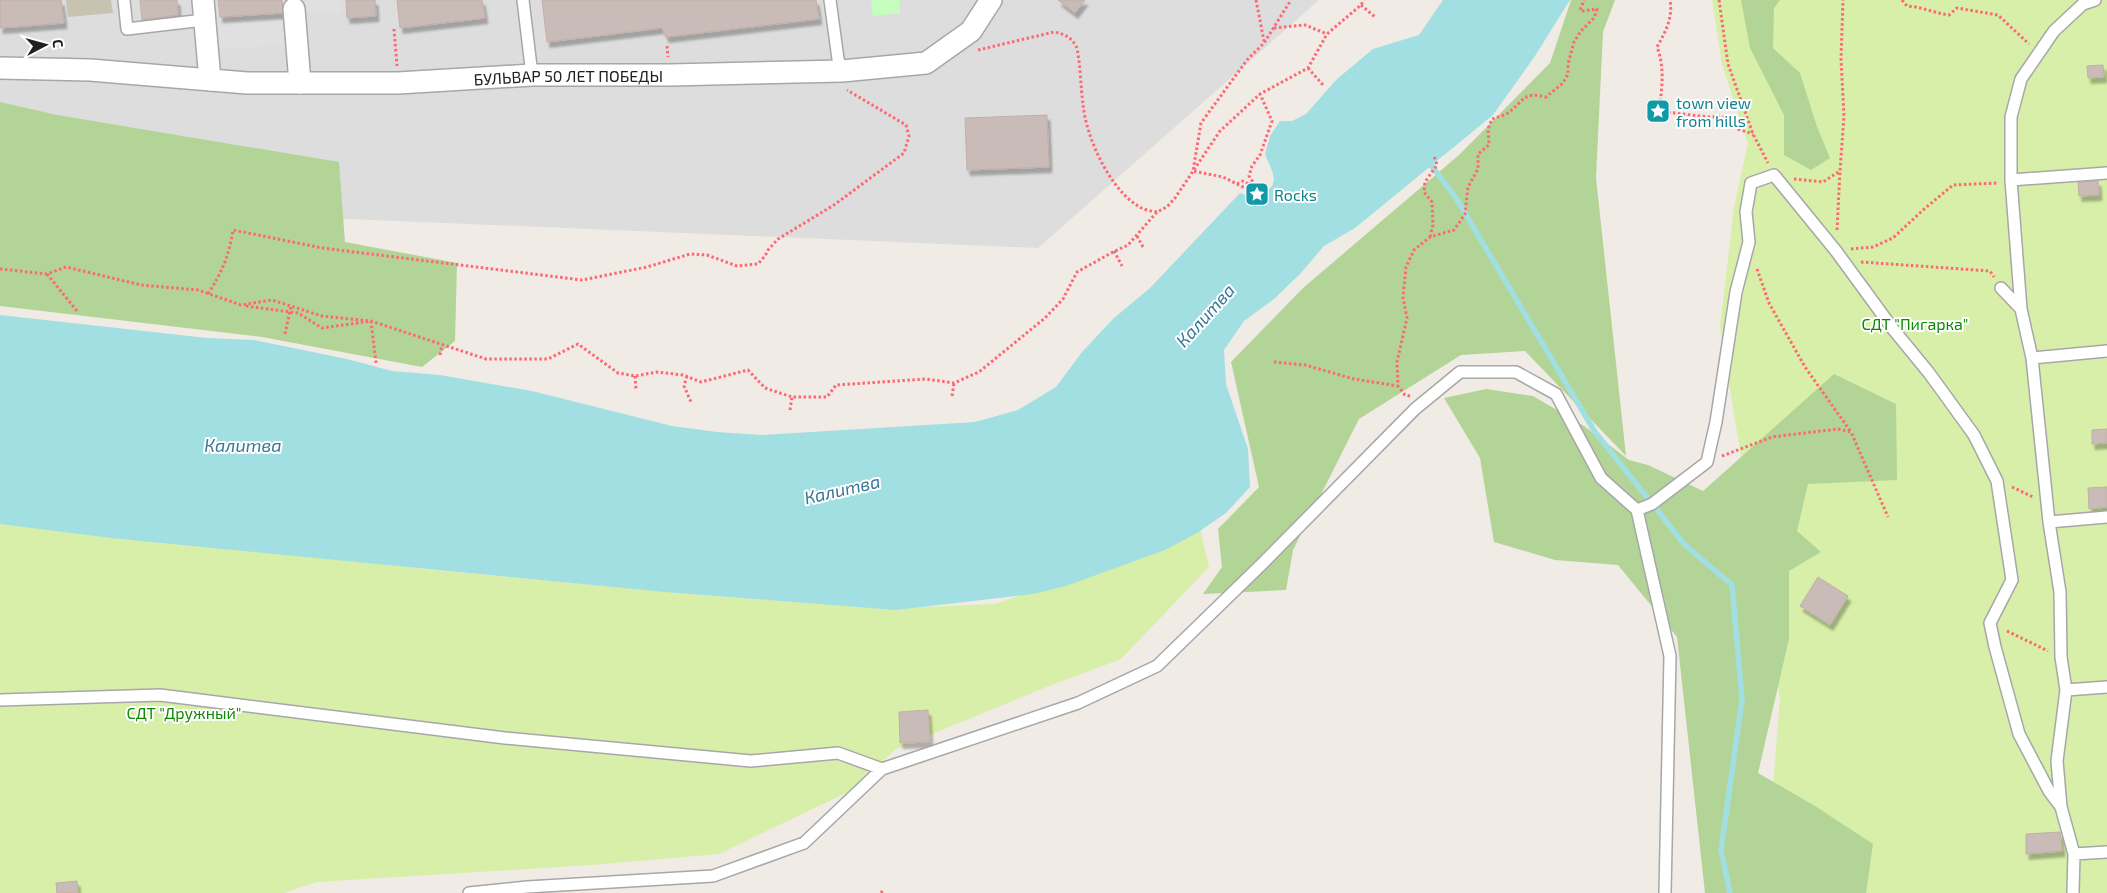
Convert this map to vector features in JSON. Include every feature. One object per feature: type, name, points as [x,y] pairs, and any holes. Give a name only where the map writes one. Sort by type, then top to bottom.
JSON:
[{"type":"street","name":"БУЛЬВАР 50 ЛЕТ ПОБЕДЫ","points":[[0,68],[90,70],[247,83],[398,83],[532,75],[670,75],[842,71],[926,63],[971,31],[991,0]]},
{"type":"street","points":[[294,9],[300,83]]},
{"type":"street","points":[[203,10],[210,80]]},
{"type":"lane","points":[[124,0],[127,29],[203,10]]},
{"type":"lane","points":[[523,0],[532,75]]},
{"type":"lane","points":[[830,0],[838,59],[842,71]]},
{"type":"lane","points":[[2073,893],[2074,854],[2061,807],[2057,761],[2066,690],[2061,657],[2060,592],[2050,522],[2032,358],[2021,308],[2011,180],[2011,117],[2021,78],[2036,55],[2054,31],[2083,4],[2095,0]]},
{"type":"lane","points":[[2011,180],[2107,173]]},
{"type":"lane","points":[[1637,510],[1652,504],[1707,462],[1716,422],[1736,292],[1749,245],[1746,212],[1751,183],[1774,175],[1836,251],[1893,329],[1929,372],[1974,435],[1997,481],[2012,580],[1990,623],[1994,647],[2019,734],[2049,791],[2061,807]]},
{"type":"lane","points":[[2001,288],[2021,308]]},
{"type":"lane","points":[[2032,358],[2107,351]]},
{"type":"lane","points":[[470,893],[713,876],[804,843],[882,769],[1078,703],[1157,666],[1263,563],[1414,409],[1460,372],[1516,372],[1556,394],[1601,478],[1637,510],[1670,656],[1664,893]]},
{"type":"lane","points":[[2050,522],[2107,517]]},
{"type":"lane","points":[[2066,690],[2107,687]]},
{"type":"lane","points":[[0,700],[160,695],[505,738],[751,761],[838,753],[882,769]]},
{"type":"lane","points":[[2074,854],[2107,852]]},
{"type":"path","points":[[1256,0],[1264,42]]},
{"type":"path","points":[[1193,171],[1201,123],[1248,60],[1264,42],[1291,0]]},
{"type":"path","points":[[241,305],[272,300],[322,316],[371,321],[486,360],[548,359],[578,344],[618,373],[635,376],[657,372],[687,376],[701,382],[748,370],[765,388],[792,397],[827,397],[836,384],[926,379],[954,383],[980,372],[1045,318],[1063,299],[1077,272],[1114,251],[1128,246],[1157,212],[1168,207],[1220,131],[1260,94],[1308,68],[1327,34],[1361,5],[1364,0]]},
{"type":"path","points":[[1412,397],[1405,395],[1398,386],[1397,362],[1407,318],[1403,298],[1406,267],[1414,250],[1430,237],[1454,230],[1465,214],[1468,187],[1478,169],[1478,154],[1489,144],[1488,130],[1492,119],[1506,114],[1525,96],[1535,94],[1546,97],[1563,83],[1568,74],[1568,64],[1574,42],[1581,31],[1594,18],[1597,9],[1580,10],[1584,0]]},
{"type":"path","points":[[1670,0],[1669,25],[1657,46],[1660,56],[1662,83],[1658,111],[1693,114],[1708,118],[1722,116],[1738,129],[1753,134]]},
{"type":"path","points":[[1719,0],[1728,64],[1753,134],[1774,175],[1823,182],[1840,171]]},
{"type":"path","points":[[1836,251],[1844,116],[1841,59],[1842,0]]},
{"type":"path","points":[[1902,0],[1907,6],[1922,7],[1936,13],[1950,15],[1957,8],[1998,15],[2029,44],[2036,55]]},
{"type":"path","points":[[1361,5],[1374,17]]},
{"type":"path","points":[[1274,28],[1305,25],[1327,34]]},
{"type":"path","points":[[394,29],[398,83]]},
{"type":"path","points":[[972,52],[1054,32],[1067,35],[1077,47],[1083,111],[1092,144],[1108,173],[1127,197],[1140,208],[1157,212]]},
{"type":"path","points":[[1308,68],[1323,85]]},
{"type":"path","points":[[208,294],[230,252],[233,230],[322,248],[582,280],[648,267],[690,254],[707,255],[737,266],[758,264],[772,244],[778,239],[834,205],[904,153],[908,146],[909,136],[906,125],[816,71]]},
{"type":"path","points":[[1237,184],[1243,181],[1257,188],[1249,176],[1252,166],[1260,155],[1272,121],[1260,94]]},
{"type":"path","points":[[1430,237],[1432,202],[1424,192],[1425,182],[1437,165],[1434,156]]},
{"type":"path","points":[[1193,171],[1223,177],[1257,194]]},
{"type":"path","points":[[1836,251],[1873,247],[1893,238],[1953,185],[1990,185],[2011,180]]},
{"type":"path","points":[[1137,236],[1144,248]]},
{"type":"path","points":[[1749,245],[1769,303],[1805,367],[1851,432],[1888,517]]},
{"type":"path","points":[[1114,251],[1122,266]]},
{"type":"path","points":[[1836,251],[1848,261],[1990,271],[2001,288]]},
{"type":"path","points":[[0,269],[47,274],[66,267],[141,285],[198,290],[241,305],[298,313],[322,328],[371,321]]},
{"type":"path","points":[[47,274],[77,311]]},
{"type":"path","points":[[285,334],[291,306]]},
{"type":"path","points":[[371,321],[376,363]]},
{"type":"path","points":[[440,355],[442,345]]},
{"type":"path","points":[[1274,362],[1305,365],[1354,379],[1398,386]]},
{"type":"path","points":[[635,376],[636,390]]},
{"type":"path","points":[[687,376],[684,386],[691,402]]},
{"type":"path","points":[[952,396],[954,383]]},
{"type":"path","points":[[790,410],[792,397]]},
{"type":"path","points":[[1707,462],[1772,437],[1838,429],[1851,432]]},
{"type":"path","points":[[1997,481],[2035,497],[2050,522]]},
{"type":"path","points":[[1990,623],[2061,657]]},
{"type":"path","points":[[881,893],[884,889]]},
{"type":"shaded area","points":[[0,0],[1319,0],[1038,248],[233,214],[0,197]]},
{"type":"shaded area","points":[[66,0],[111,0],[113,13],[68,17]]},
{"type":"shaded area","points":[[288,0],[339,0],[340,13],[289,13]]},
{"type":"shaded area","points":[[283,20],[285,45],[218,49],[216,25]]},
{"type":"green space","points":[[871,0],[899,0],[900,13],[873,16]]},
{"type":"green space","points":[[1571,0],[1615,0],[1603,32],[1596,178],[1626,456],[1525,351],[1461,355],[1359,419],[1293,550],[1286,590],[1203,594],[1222,567],[1218,529],[1259,487],[1231,362],[1303,288],[1459,155],[1550,63]]},
{"type":"green space","name":"СДТ \"Пигарка\"","points":[[1712,0],[2107,0],[2107,893],[1797,893],[1766,873],[1780,698],[1720,327],[1734,207],[1748,144],[1722,64]]},
{"type":"green space","points":[[1741,0],[1780,0],[1774,8],[1773,48],[1800,73],[1817,127],[1830,158],[1811,170],[1784,155],[1784,115],[1750,48]]},
{"type":"green space","points":[[0,102],[57,115],[339,162],[345,242],[457,263],[455,341],[422,367],[262,337],[0,306]]},
{"type":"green space","points":[[1834,374],[1896,404],[1897,480],[1808,484],[1797,531],[1821,552],[1789,571],[1789,639],[1758,773],[1815,806],[1873,844],[1866,893],[1705,893],[1677,637],[1618,565],[1555,560],[1494,542],[1480,458],[1444,398],[1486,389],[1533,396],[1584,426],[1629,460],[1648,465],[1703,491]]},
{"type":"green space","name":"СДТ \"Дружный\"","points":[[0,503],[240,537],[414,568],[725,597],[898,608],[995,604],[1146,552],[1198,519],[1209,567],[1121,659],[1049,686],[896,749],[848,792],[719,854],[591,865],[316,882],[284,893],[0,893]]},
{"type":"water","name":"Калитва","points":[[1443,0],[1570,0],[1535,56],[1493,115],[1355,228],[1324,246],[1300,274],[1274,299],[1244,321],[1224,350],[1226,384],[1248,449],[1250,487],[1226,513],[1197,533],[1165,550],[1066,586],[1033,594],[896,610],[665,592],[111,538],[0,524],[0,315],[207,338],[254,340],[347,359],[392,371],[440,375],[532,391],[672,426],[717,432],[762,435],[975,422],[1018,410],[1056,387],[1082,352],[1114,318],[1150,288],[1240,193],[1255,199],[1270,189],[1274,180],[1265,154],[1270,136],[1280,121],[1292,121],[1306,114],[1337,79],[1373,49],[1419,35]]},
{"type":"building","points":[[0,0],[61,0],[64,23],[0,28]]},
{"type":"building","points":[[140,0],[177,0],[178,15],[142,20]]},
{"type":"building","points":[[218,0],[282,0],[283,13],[220,17]]},
{"type":"building","points":[[346,0],[375,0],[376,16],[347,18]]},
{"type":"building","points":[[397,0],[482,0],[485,18],[400,28]]},
{"type":"building","points":[[542,0],[816,0],[819,19],[666,37],[662,28],[547,42]]},
{"type":"building","points":[[1058,0],[1085,0],[1075,13]]},
{"type":"building","points":[[2103,65],[2104,77],[2088,78],[2087,66]]},
{"type":"building","points":[[1047,115],[1049,167],[967,170],[965,118]]},
{"type":"building","points":[[2098,181],[2099,195],[2079,196],[2078,182]]},
{"type":"building","points":[[2107,429],[2107,443],[2092,444],[2092,430]]},
{"type":"building","points":[[2107,487],[2107,507],[2089,509],[2088,488]]},
{"type":"building","points":[[1818,577],[1848,596],[1830,625],[1800,606]]},
{"type":"building","points":[[928,710],[930,742],[900,743],[899,712]]},
{"type":"building","points":[[2060,832],[2062,851],[2026,854],[2026,834]]},
{"type":"building","points":[[77,881],[78,893],[57,893],[56,883]]},
{"type":"waterway","points":[[1428,161],[1456,198],[1595,432],[1685,545],[1732,585],[1742,700],[1721,850],[1730,893]]},
{"type":"place","name":"town view from hills","points":[[1658,111]]},
{"type":"place","name":"Rocks","points":[[1257,194]]}]
